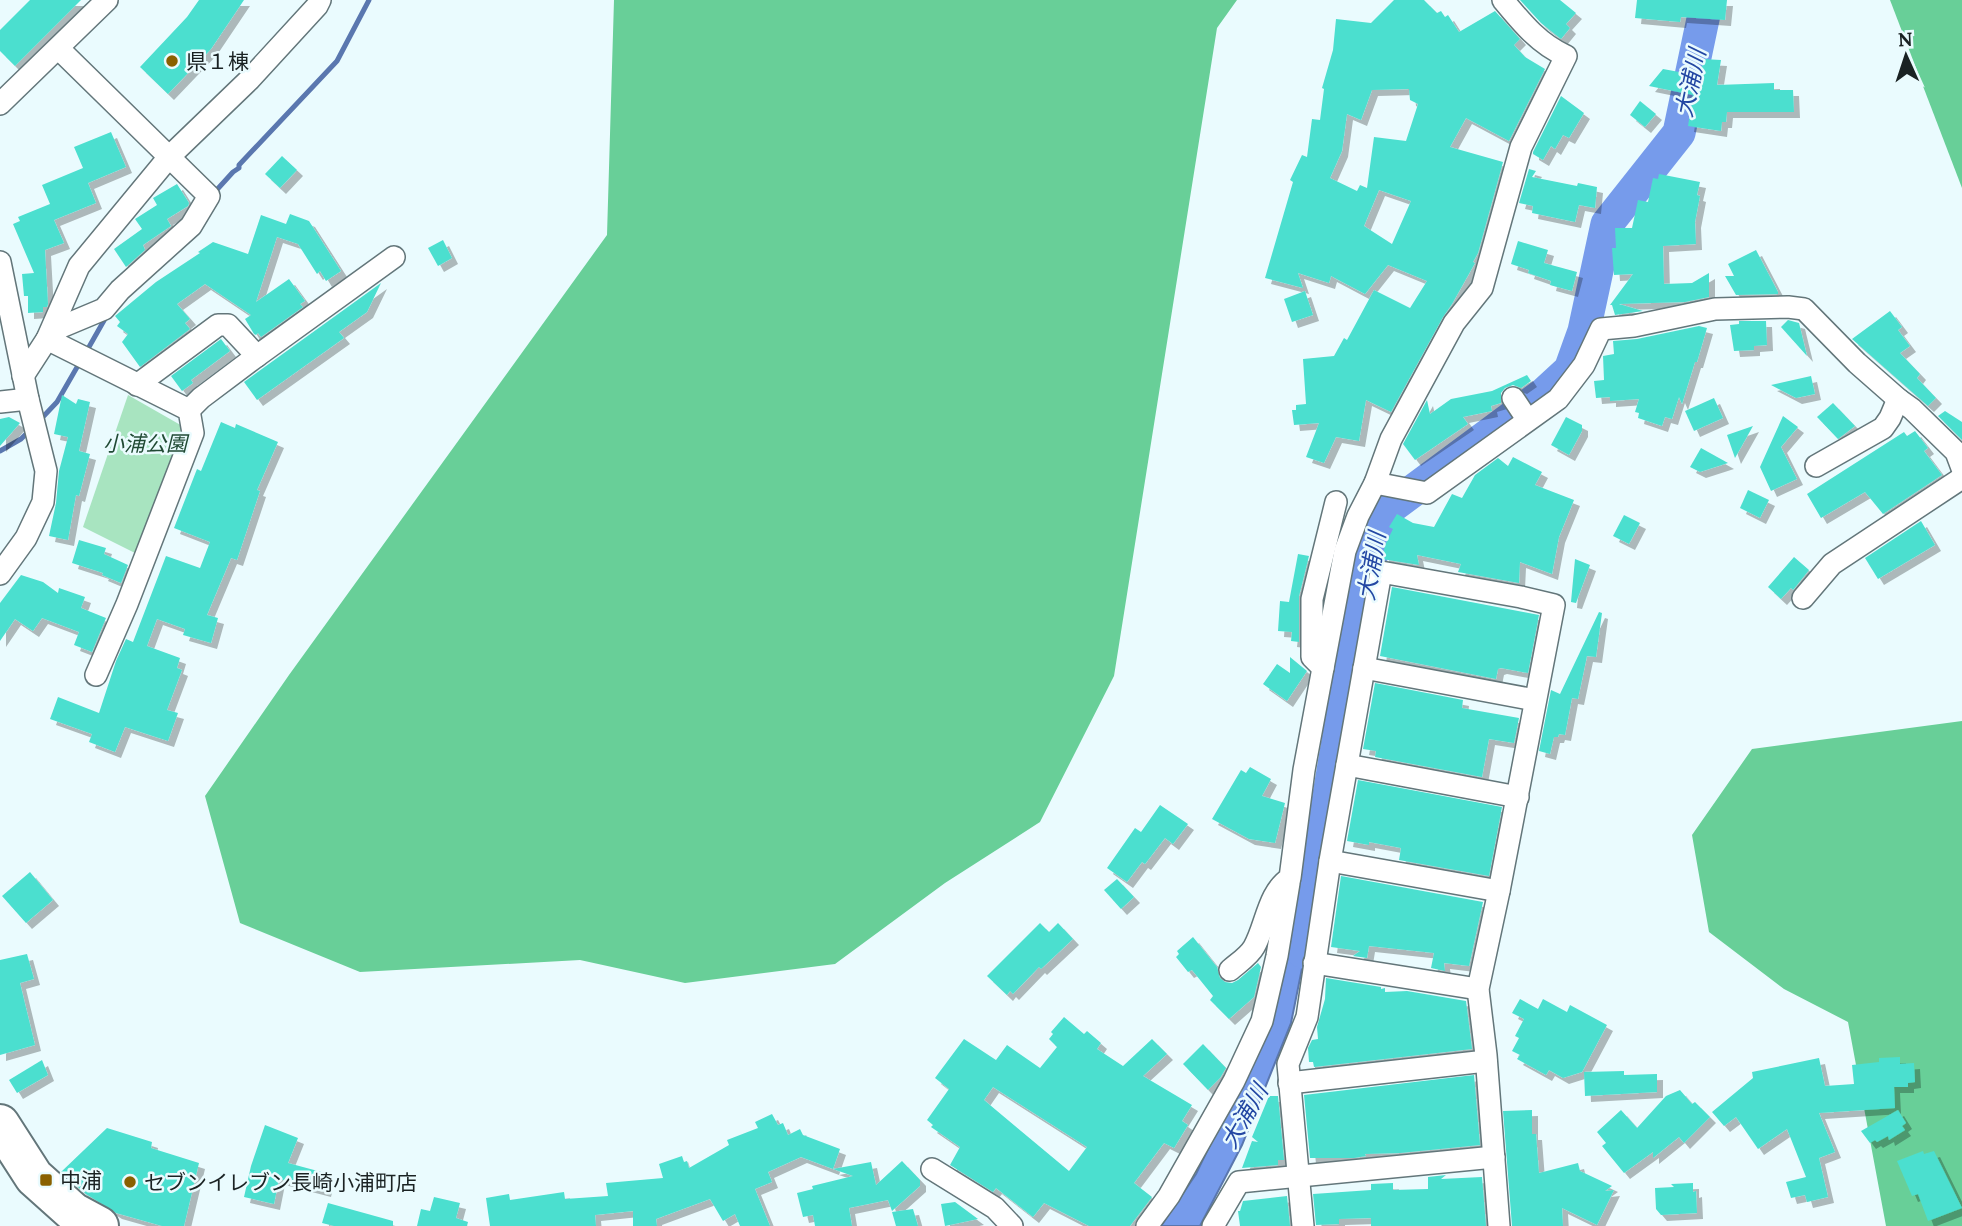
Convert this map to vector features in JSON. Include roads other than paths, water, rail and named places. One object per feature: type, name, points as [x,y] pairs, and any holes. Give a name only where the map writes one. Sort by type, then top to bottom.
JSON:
[{"type":"highway","points":[[0,1124],[34,1177],[73,1212],[99,1226]]},
{"type":"street","points":[[0,104],[107,0]]},
{"type":"street","points":[[23,376],[47,339],[79,266],[169,157],[250,79],[320,0]]},
{"type":"street","points":[[1147,1226],[1168,1196],[1234,1082],[1262,1021],[1277,956],[1304,770],[1345,551],[1358,516],[1375,484],[1391,439],[1454,323],[1482,288],[1521,147],[1566,55],[1551,49],[1527,29],[1503,0]]},
{"type":"street","points":[[47,339],[61,327],[104,309],[120,290],[191,226],[209,196],[59,49]]},
{"type":"street","points":[[189,410],[257,356],[394,257]]},
{"type":"street","points":[[0,262],[28,399],[46,471],[43,502],[26,538],[0,574]]},
{"type":"street","points":[[1375,484],[1427,493],[1558,399],[1584,365],[1601,328],[1634,326],[1715,309],[1788,307],[1804,309],[1857,363],[1912,409],[1955,452],[1962,468]]},
{"type":"street","points":[[137,385],[218,325],[228,325],[257,356]]},
{"type":"street","points":[[47,339],[189,410]]},
{"type":"street","points":[[1514,398],[1527,419]]},
{"type":"street","points":[[0,402],[28,399]]},
{"type":"street","points":[[1816,466],[1883,428],[1898,399]]},
{"type":"street","points":[[96,675],[193,433],[189,410]]},
{"type":"street","points":[[1803,598],[1832,564],[1962,478]]},
{"type":"street","points":[[1323,667],[1312,657],[1312,599],[1336,502]]},
{"type":"street","points":[[1303,1226],[1288,1064],[1307,1017],[1330,862],[1381,572],[1521,597],[1554,606],[1478,989],[1499,1226]]},
{"type":"street","points":[[1364,668],[1535,700]]},
{"type":"street","points":[[1347,765],[1518,797]]},
{"type":"street","points":[[1330,862],[1499,891]]},
{"type":"street","points":[[1230,970],[1253,949],[1273,901],[1284,882],[1290,878]]},
{"type":"street","points":[[1253,949],[1277,956]]},
{"type":"street","points":[[1314,963],[1478,989]]},
{"type":"street","points":[[1289,1083],[1486,1061]]},
{"type":"street","points":[[1213,1226],[1239,1182],[1494,1157]]},
{"type":"street","points":[[932,1169],[995,1208],[1012,1226]]},
{"type":"water","points":[[1292,907],[1314,909],[1291,1023],[1242,1145],[1200,1226],[1161,1226],[1196,1174],[1237,1089]]},
{"type":"waterway","points":[[213,194],[337,61],[369,0]]},
{"type":"waterway","name":"大浦川","points":[[1303,952],[1351,662],[1379,516],[1545,393],[1570,370],[1584,331],[1607,224],[1679,133],[1707,0]]},
{"type":"waterway","points":[[85,354],[106,317]]},
{"type":"waterway","points":[[40,420],[57,402],[80,362]]},
{"type":"waterway","points":[[0,451],[21,439],[30,430]]},
{"type":"place","name":"県１棟","points":[[172,61]]},
{"type":"place","name":"中浦","points":[[46,1180]]},
{"type":"place","name":"セブンイレブン長崎小浦町店","points":[[130,1182]]},
{"type":"park label","name":"小浦公園","points":[[145,443]]}]
